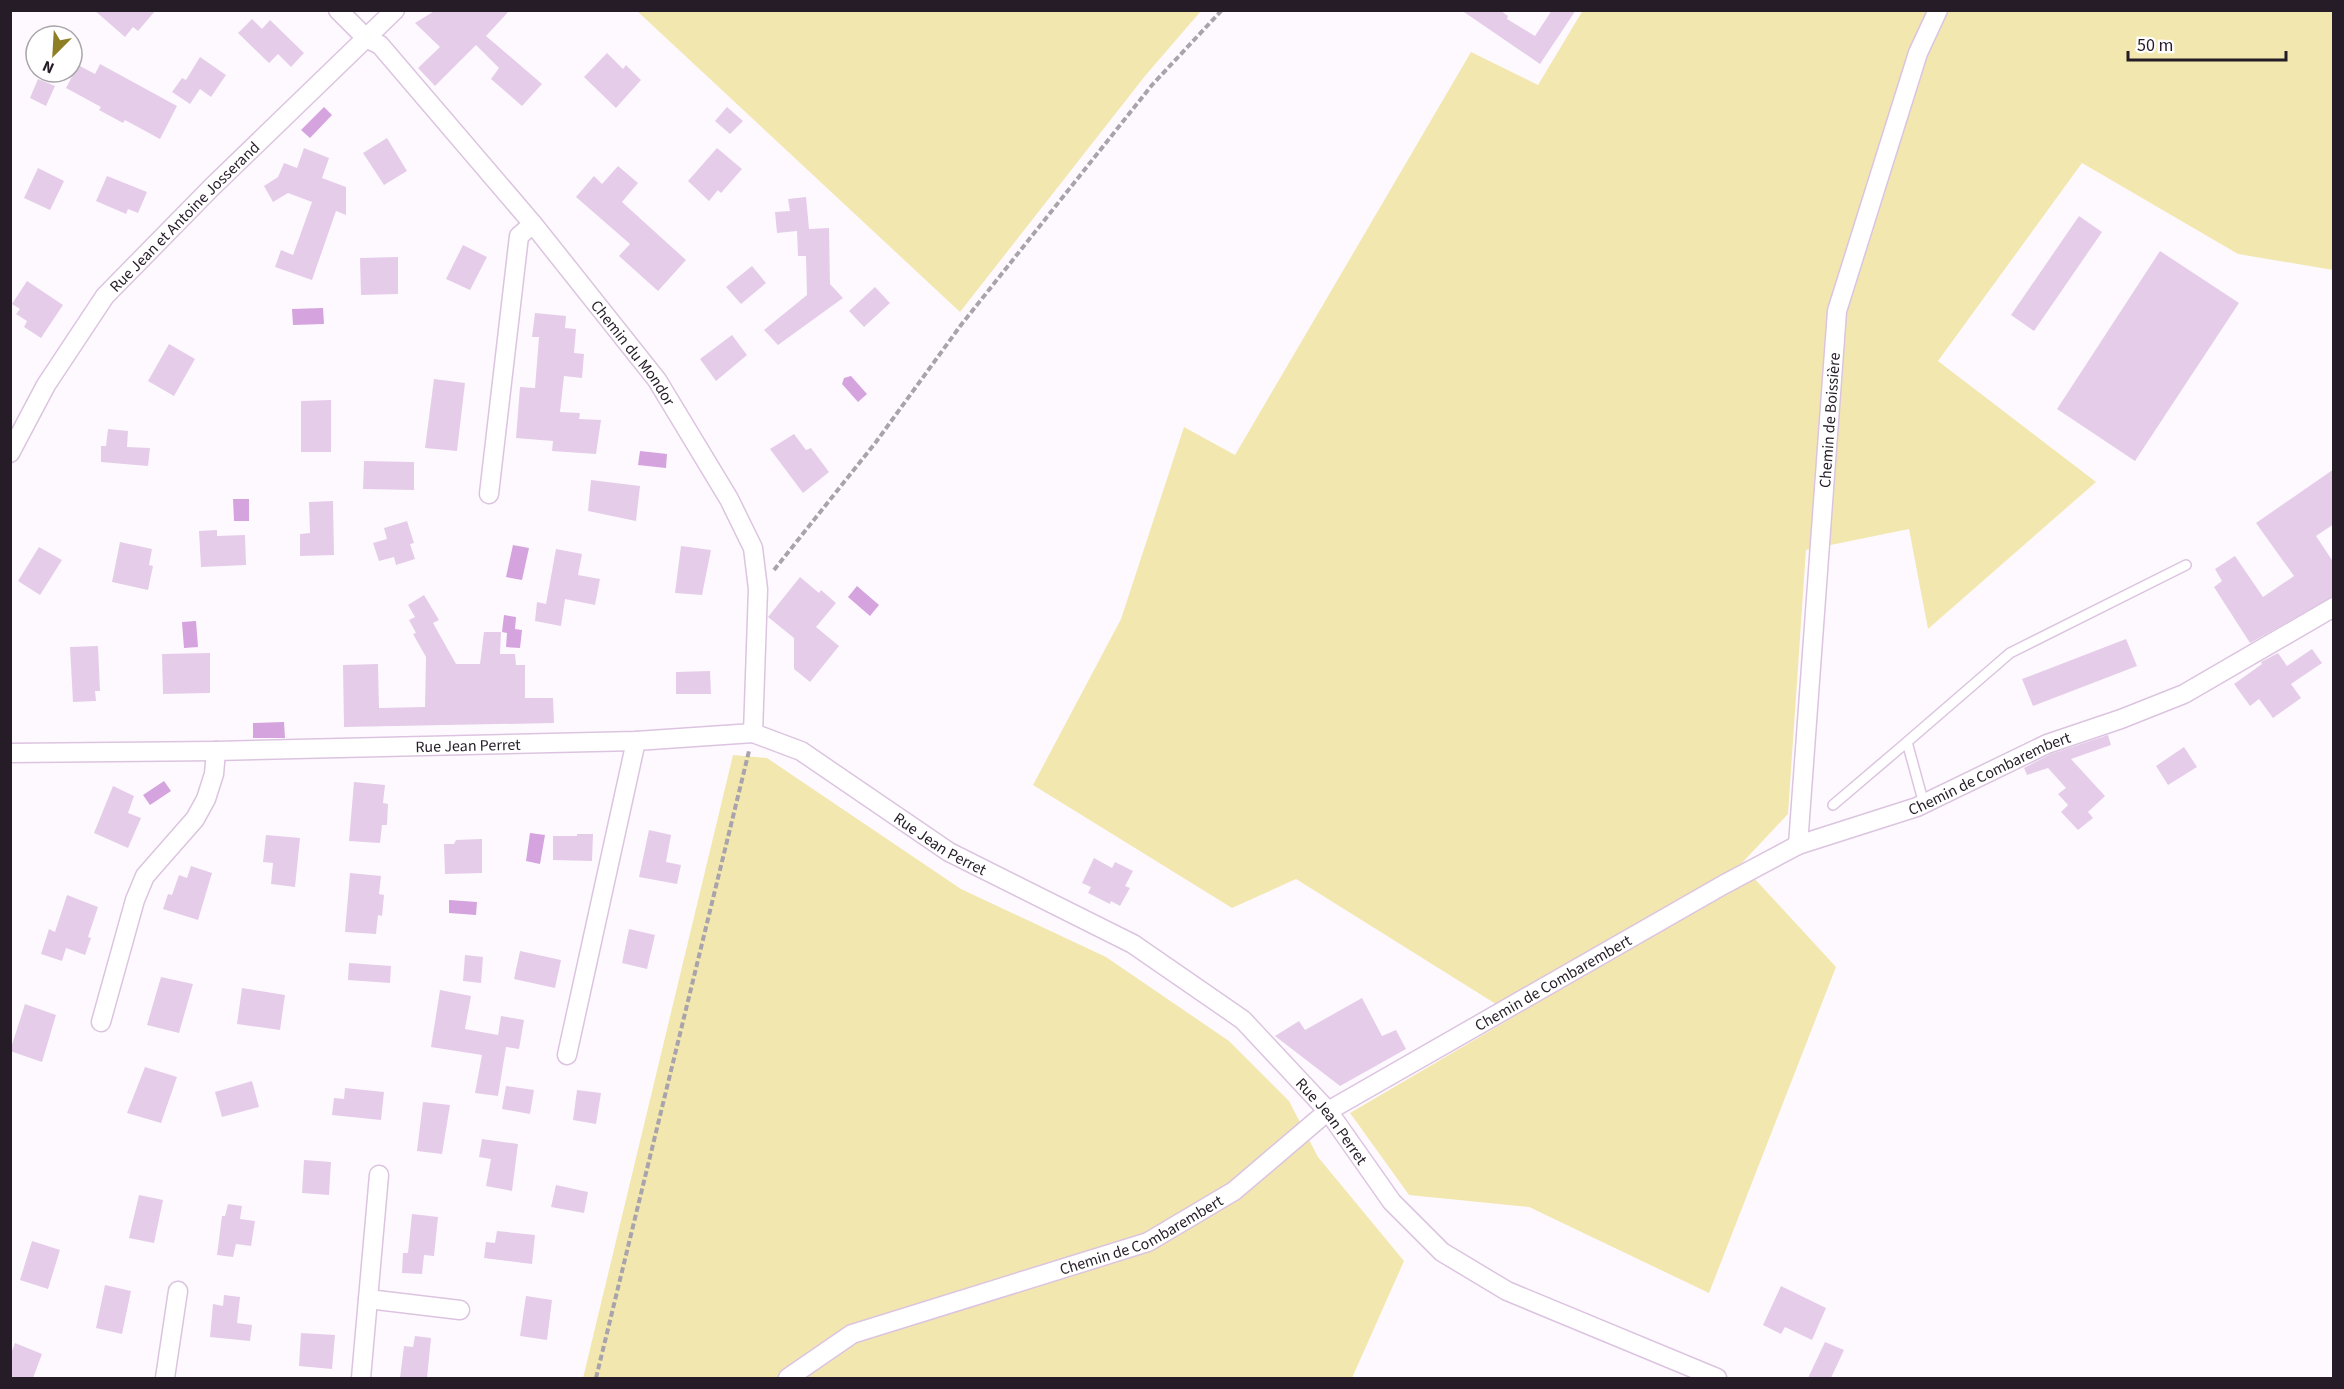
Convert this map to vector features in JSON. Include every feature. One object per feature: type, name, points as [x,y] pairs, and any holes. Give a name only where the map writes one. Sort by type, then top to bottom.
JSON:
[{"type":"street","name":"Chemin du Mondor","points":[[338,10],[366,38],[380,45],[533,224],[657,380],[729,499],[753,548],[758,589],[753,733]]},
{"type":"street","name":"Rue Jean et Antoine Josserand","points":[[10,453],[46,385],[105,296],[212,187],[395,10]]},
{"type":"street","name":"Chemin de Boissière","points":[[1798,845],[1837,310],[1918,53],[1938,10]]},
{"type":"street","points":[[489,494],[519,236],[533,224]]},
{"type":"street","name":"Chemin de Combarembert","points":[[788,1378],[852,1334],[1148,1242],[1234,1191],[1328,1111],[1723,885],[1798,845],[1924,804],[2047,744],[2121,719],[2184,694],[2334,607]]},
{"type":"street","name":"Rue Jean Perret","points":[[10,753],[216,751],[636,741],[753,733],[801,751],[949,852],[1133,944],[1243,1020],[1328,1111],[1392,1202],[1442,1252],[1507,1291],[1717,1378]]},
{"type":"street","points":[[567,1055],[636,741]]},
{"type":"street","points":[[101,1022],[138,892],[145,876],[195,819],[206,799],[214,774],[216,751]]},
{"type":"street","points":[[361,1378],[379,1175]]},
{"type":"street","points":[[165,1378],[178,1290]]},
{"type":"street","points":[[368,1299],[460,1310]]},
{"type":"lane","points":[[1833,805],[2010,653],[2186,565]]},
{"type":"lane","points":[[1906,742],[1924,804]]},
{"type":"path","points":[[758,589],[876,442],[961,325],[1152,84],[1222,10]]},
{"type":"path","points":[[596,1378],[753,733]]},
{"type":"shaded area","points":[[1583,10],[2333,11],[2333,270],[2238,254],[2082,163],[1938,361],[2096,482],[1928,629],[1909,529],[1806,550],[1788,814],[1741,864],[1836,967],[1709,1293],[1529,1207],[1409,1195],[1350,1113],[1515,1016],[1296,879],[1232,908],[1033,785],[1121,619],[1184,427],[1235,455],[1471,52],[1538,85]]},
{"type":"shaded area","points":[[637,11],[1201,11],[1145,76],[960,312]]},
{"type":"shaded area","points":[[324,107],[332,115],[310,138],[301,130]]},
{"type":"shaded area","points":[[323,308],[324,324],[293,325],[292,309]]},
{"type":"shaded area","points":[[851,376],[867,394],[858,402],[842,384],[844,378]]},
{"type":"shaded area","points":[[640,451],[667,454],[666,468],[638,465]]},
{"type":"shaded area","points":[[233,499],[249,499],[249,521],[234,521]]},
{"type":"shaded area","points":[[513,545],[529,548],[522,580],[506,577]]},
{"type":"shaded area","points":[[857,586],[879,605],[870,616],[848,597]]},
{"type":"shaded area","points":[[504,615],[516,617],[515,629],[522,630],[520,648],[506,647],[507,633],[502,632]]},
{"type":"shaded area","points":[[196,621],[198,647],[184,648],[182,622]]},
{"type":"shaded area","points":[[284,722],[285,738],[253,738],[253,723]]},
{"type":"shaded area","points":[[733,755],[767,758],[961,889],[1106,957],[1229,1041],[1289,1101],[1318,1157],[1404,1261],[1352,1378],[583,1378]]},
{"type":"shaded area","points":[[164,781],[171,791],[150,805],[143,795]]},
{"type":"shaded area","points":[[530,833],[545,835],[540,864],[526,861]]},
{"type":"shaded area","points":[[449,900],[477,902],[476,915],[449,913]]},
{"type":"building","points":[[94,10],[156,10],[138,31],[133,27],[125,37]]},
{"type":"building","points":[[436,10],[510,10],[486,36],[542,84],[522,106],[491,79],[499,68],[476,45],[435,86],[418,68],[440,47],[415,23]]},
{"type":"building","points":[[1461,10],[1500,10],[1508,16],[1507,19],[1535,36],[1552,10],[1576,10],[1540,64]]},
{"type":"building","points":[[252,19],[262,29],[270,20],[304,53],[291,67],[278,54],[269,63],[238,33]]},
{"type":"building","points":[[607,53],[623,69],[626,65],[641,80],[616,108],[584,77]]},
{"type":"building","points":[[200,57],[226,75],[211,97],[200,89],[190,104],[172,92],[182,78],[186,80]]},
{"type":"building","points":[[100,64],[177,106],[160,139],[125,120],[123,123],[99,110],[101,107],[66,88],[68,84],[84,84],[84,68],[95,74]]},
{"type":"building","points":[[36,84],[55,86],[46,106],[30,98]]},
{"type":"building","points":[[727,107],[743,121],[730,134],[715,121]]},
{"type":"building","points":[[387,138],[407,171],[384,185],[363,153]]},
{"type":"building","points":[[304,148],[329,158],[322,178],[346,187],[346,215],[336,211],[312,280],[275,267],[281,250],[293,255],[312,202],[288,193],[273,202],[264,186],[278,177],[284,163],[297,168]]},
{"type":"building","points":[[717,148],[742,169],[721,193],[718,190],[709,201],[688,181]]},
{"type":"building","points":[[618,166],[638,183],[622,202],[686,260],[658,291],[619,256],[630,244],[576,197],[594,176],[602,184]]},
{"type":"building","points":[[38,168],[64,181],[50,210],[24,198]]},
{"type":"building","points":[[107,176],[147,192],[138,213],[128,209],[126,214],[96,201]]},
{"type":"building","points":[[806,197],[809,229],[829,228],[830,284],[843,298],[778,345],[764,330],[807,295],[806,256],[798,256],[797,231],[777,233],[775,212],[790,211],[788,199]]},
{"type":"building","points":[[2079,216],[2102,232],[2034,331],[2011,315]]},
{"type":"building","points":[[463,245],[487,257],[470,290],[446,279]]},
{"type":"building","points":[[2160,251],[2239,303],[2135,461],[2057,409]]},
{"type":"building","points":[[398,257],[398,294],[361,295],[360,258]]},
{"type":"building","points":[[752,266],[766,283],[741,304],[726,287]]},
{"type":"building","points":[[27,281],[63,305],[41,338],[24,327],[27,321],[16,314],[20,309],[12,304]]},
{"type":"building","points":[[875,287],[890,303],[864,327],[849,311]]},
{"type":"building","points":[[535,313],[566,316],[565,328],[576,329],[574,353],[584,354],[582,378],[564,376],[560,412],[580,413],[579,419],[601,420],[596,454],[552,451],[553,441],[516,438],[520,387],[535,388],[539,337],[532,337]]},
{"type":"building","points":[[732,335],[747,355],[716,381],[700,359]]},
{"type":"building","points":[[169,344],[195,359],[174,396],[148,381]]},
{"type":"building","points":[[434,379],[465,383],[457,451],[425,448]]},
{"type":"building","points":[[331,400],[331,452],[301,452],[301,401]]},
{"type":"building","points":[[108,429],[128,431],[127,447],[150,448],[148,466],[101,462],[101,446],[106,446]]},
{"type":"building","points":[[794,434],[806,450],[811,448],[829,472],[803,493],[770,449]]},
{"type":"building","points":[[364,461],[414,462],[414,490],[363,489]]},
{"type":"building","points":[[2334,469],[2334,524],[2316,536],[2334,563],[2334,596],[2250,643],[2214,587],[2222,581],[2215,569],[2235,556],[2263,597],[2294,576],[2256,523]]},
{"type":"building","points":[[591,480],[640,486],[636,521],[588,511]]},
{"type":"building","points":[[333,501],[334,555],[300,556],[300,534],[310,533],[309,502]]},
{"type":"building","points":[[407,521],[414,543],[410,544],[415,559],[396,565],[394,557],[379,561],[373,543],[387,539],[384,528]]},
{"type":"building","points":[[217,530],[217,536],[245,535],[246,565],[201,567],[199,531]]},
{"type":"building","points":[[120,542],[152,549],[149,565],[153,566],[148,590],[112,582]]},
{"type":"building","points":[[681,546],[711,550],[702,595],[675,593]]},
{"type":"building","points":[[39,547],[62,560],[40,595],[18,581]]},
{"type":"building","points":[[556,549],[582,554],[578,575],[600,579],[595,605],[565,599],[561,626],[535,621],[537,602],[546,604]]},
{"type":"building","points":[[800,577],[819,593],[821,590],[836,603],[816,627],[839,646],[810,682],[794,669],[794,638],[768,617]]},
{"type":"building","points":[[424,595],[439,620],[433,623],[456,664],[480,664],[484,632],[501,632],[500,654],[515,654],[516,665],[525,665],[525,698],[553,698],[554,723],[344,727],[343,665],[378,664],[379,708],[425,707],[426,657],[413,634],[416,633],[409,620],[415,617],[408,605]]},
{"type":"building","points":[[2126,639],[2137,666],[2033,706],[2022,679]]},
{"type":"building","points":[[98,646],[100,691],[95,691],[96,701],[73,702],[70,647]]},
{"type":"building","points":[[2312,649],[2322,663],[2291,684],[2301,698],[2273,718],[2259,699],[2250,706],[2234,684],[2262,664],[2261,662],[2278,653],[2287,666]]},
{"type":"building","points":[[210,653],[210,693],[163,694],[162,654]]},
{"type":"building","points":[[710,671],[711,694],[676,694],[676,672]]},
{"type":"building","points":[[2108,735],[2111,745],[2071,759],[2105,796],[2088,812],[2093,818],[2078,830],[2061,812],[2068,805],[2058,794],[2066,788],[2048,768],[2027,775],[2024,768],[2051,754]]},
{"type":"building","points":[[2184,747],[2197,767],[2168,785],[2156,766]]},
{"type":"building","points":[[354,782],[385,785],[383,803],[388,804],[387,825],[382,825],[380,843],[349,841]]},
{"type":"building","points":[[113,786],[134,796],[128,813],[141,818],[128,848],[94,833]]},
{"type":"building","points":[[649,830],[671,835],[666,862],[681,865],[677,884],[639,877]]},
{"type":"building","points":[[577,834],[593,834],[592,861],[553,860],[553,836],[577,836]]},
{"type":"building","points":[[266,835],[300,838],[295,887],[271,884],[273,863],[263,862]]},
{"type":"building","points":[[482,839],[482,873],[445,874],[444,844],[454,844],[456,840]]},
{"type":"building","points":[[1094,858],[1112,868],[1115,862],[1133,871],[1125,886],[1130,888],[1120,906],[1111,901],[1110,904],[1088,893],[1091,887],[1082,883]]},
{"type":"building","points":[[191,866],[212,873],[198,920],[163,909],[168,894],[172,895],[179,875],[187,878]]},
{"type":"building","points":[[350,873],[381,876],[379,894],[384,895],[382,916],[378,915],[376,934],[345,932]]},
{"type":"building","points":[[67,895],[98,907],[88,937],[91,938],[85,955],[66,948],[62,961],[41,954],[49,929],[55,932]]},
{"type":"building","points":[[629,929],[655,935],[647,969],[622,963]]},
{"type":"building","points":[[520,951],[561,960],[555,988],[514,979]]},
{"type":"building","points":[[465,955],[483,957],[481,983],[463,981]]},
{"type":"building","points":[[349,963],[391,966],[390,983],[348,980]]},
{"type":"building","points":[[161,977],[193,984],[179,1033],[147,1025]]},
{"type":"building","points":[[242,988],[285,995],[280,1030],[237,1024]]},
{"type":"building","points":[[440,990],[471,996],[465,1029],[498,1035],[501,1016],[524,1020],[519,1049],[506,1047],[498,1096],[475,1093],[482,1055],[431,1047]]},
{"type":"building","points":[[1362,998],[1382,1036],[1396,1030],[1406,1049],[1340,1086],[1275,1036],[1299,1021],[1305,1030]]},
{"type":"building","points":[[25,1004],[56,1015],[42,1062],[10,1051]]},
{"type":"building","points":[[145,1067],[177,1077],[161,1123],[127,1113]]},
{"type":"building","points":[[252,1081],[259,1107],[222,1117],[215,1092]]},
{"type":"building","points":[[506,1086],[534,1090],[530,1114],[502,1109]]},
{"type":"building","points":[[345,1088],[384,1092],[381,1120],[332,1115],[334,1098],[344,1099]]},
{"type":"building","points":[[577,1090],[601,1093],[596,1124],[573,1120]]},
{"type":"building","points":[[423,1102],[450,1105],[442,1154],[417,1151]]},
{"type":"building","points":[[482,1139],[518,1144],[512,1191],[486,1186],[491,1159],[479,1157]]},
{"type":"building","points":[[304,1160],[331,1162],[329,1195],[302,1193]]},
{"type":"building","points":[[556,1185],[588,1192],[584,1213],[551,1207]]},
{"type":"building","points":[[139,1195],[163,1200],[154,1243],[129,1238]]},
{"type":"building","points":[[228,1204],[242,1206],[240,1219],[255,1221],[251,1246],[236,1244],[233,1257],[217,1255],[222,1216],[225,1216]]},
{"type":"building","points":[[412,1214],[438,1217],[434,1256],[424,1255],[422,1274],[402,1273],[403,1253],[408,1253]]},
{"type":"building","points":[[497,1231],[535,1235],[532,1264],[484,1258],[486,1242],[495,1243]]},
{"type":"building","points":[[32,1241],[60,1250],[48,1289],[20,1280]]},
{"type":"building","points":[[105,1285],[131,1291],[122,1334],[96,1328]]},
{"type":"building","points":[[1781,1286],[1826,1308],[1812,1340],[1785,1327],[1781,1334],[1763,1325]]},
{"type":"building","points":[[224,1295],[240,1297],[237,1323],[252,1325],[250,1341],[210,1337],[213,1304],[223,1306]]},
{"type":"building","points":[[526,1296],[552,1300],[547,1340],[520,1336]]},
{"type":"building","points":[[301,1333],[335,1335],[332,1369],[299,1366]]},
{"type":"building","points":[[415,1336],[431,1338],[427,1378],[400,1378],[404,1346],[413,1347]]},
{"type":"building","points":[[1825,1342],[1844,1350],[1831,1378],[1808,1378]]},
{"type":"building","points":[[15,1343],[42,1354],[33,1378],[10,1378],[10,1356]]}]
